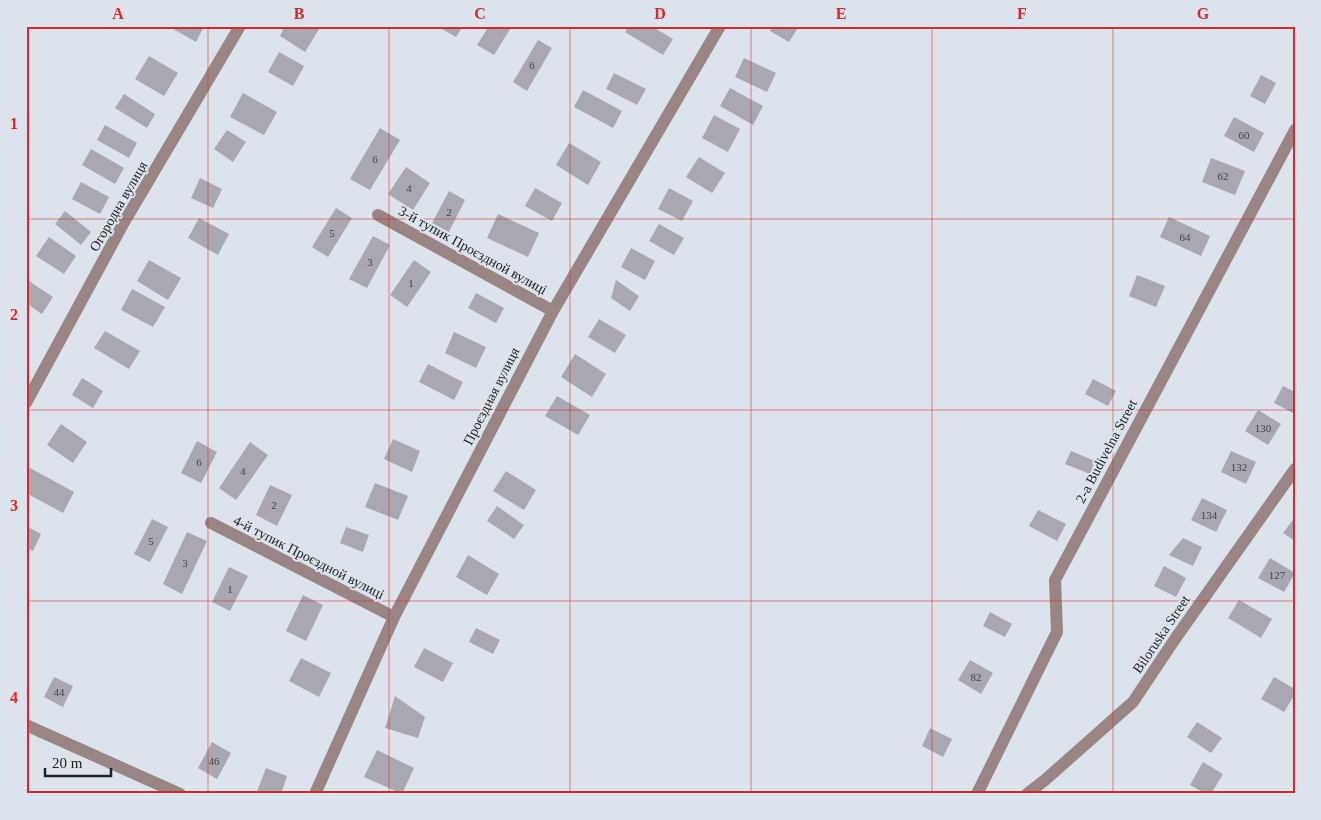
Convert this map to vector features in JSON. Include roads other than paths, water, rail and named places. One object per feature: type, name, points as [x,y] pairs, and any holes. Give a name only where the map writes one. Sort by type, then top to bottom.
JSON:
[{"type":"street","name":"Огородна вулиця","points":[[26,402],[123,224],[240,26]]},
{"type":"street","name":"Проєздная вулиця","points":[[315,794],[394,617],[552,311],[720,26]]},
{"type":"street","name":"2-a Budivelna Street","points":[[977,794],[1058,632],[1055,580],[1295,130]]},
{"type":"street","name":"3-й тупик Проєздной вулиці","points":[[378,215],[552,311]]},
{"type":"street","name":"Biloruska Street","points":[[1027,794],[1046,780],[1133,702],[1295,469]]},
{"type":"street","name":"4-й тупик Проєздной вулиці","points":[[211,523],[394,617]]},
{"type":"street","points":[[26,725],[180,794]]}]
